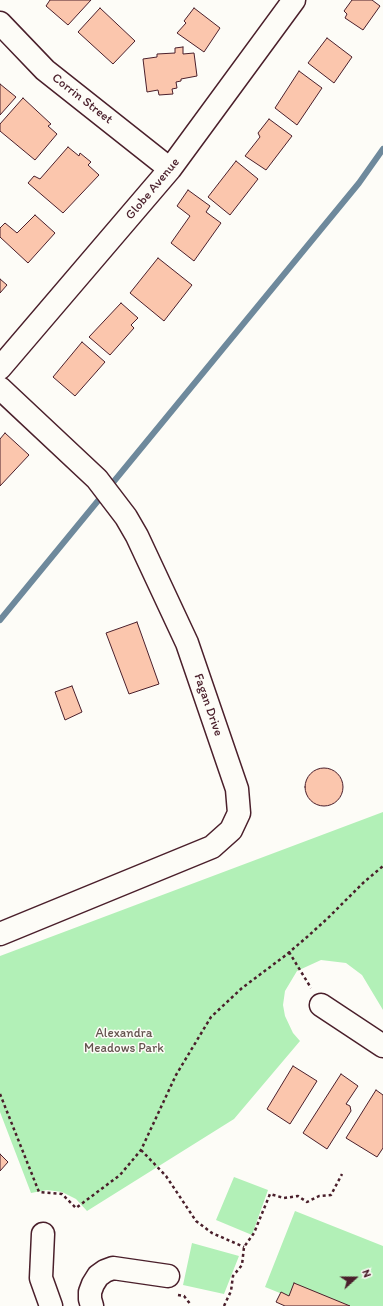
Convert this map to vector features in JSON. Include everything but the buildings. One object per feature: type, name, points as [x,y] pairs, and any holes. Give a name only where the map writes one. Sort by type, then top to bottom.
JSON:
[{"type":"street","name":"Globe Avenue","points":[[0,368],[170,169],[294,0]]},
{"type":"street","name":"Corrin Street","points":[[0,23],[45,70],[170,169]]},
{"type":"street","name":"Fagan Drive","points":[[0,388],[97,480],[126,517],[137,536],[186,643],[238,789],[239,813],[231,830],[212,847],[0,934]]},
{"type":"street","points":[[321,1005],[383,1046]]},
{"type":"street","points":[[43,1234],[41,1278],[51,1306]]},
{"type":"street","points":[[92,1306],[90,1292],[93,1284],[98,1276],[113,1268],[171,1285]]},
{"type":"path","points":[[0,1094],[39,1192],[62,1194],[76,1208],[120,1175],[141,1150],[176,1075],[212,1017],[242,988],[289,952],[328,918],[363,883],[383,866]]},
{"type":"path","points":[[289,952],[321,1005]]},
{"type":"path","points":[[141,1150],[166,1176],[196,1221],[212,1233],[244,1247]]},
{"type":"path","points":[[224,1306],[231,1291],[233,1276],[242,1265],[244,1247],[254,1234],[270,1194],[284,1198],[298,1196],[307,1202],[319,1196],[332,1195],[342,1174]]},
{"type":"path","points":[[171,1285],[184,1296],[192,1306]]},
{"type":"green space","name":"Alexandra Meadows Park","points":[[383,812],[383,1010],[362,975],[346,963],[321,960],[297,971],[285,991],[283,1005],[285,1016],[293,1033],[300,1041],[234,1119],[87,1211],[76,1199],[62,1192],[47,1190],[31,1193],[0,1112],[0,956]]},
{"type":"green space","points":[[234,1177],[268,1190],[252,1235],[216,1220]]},
{"type":"green space","points":[[295,1211],[383,1246],[383,1306],[312,1306],[265,1287]]},
{"type":"green space","points":[[192,1243],[239,1256],[224,1294],[183,1285]]},
{"type":"waterway","points":[[0,620],[359,183],[383,149]]}]
